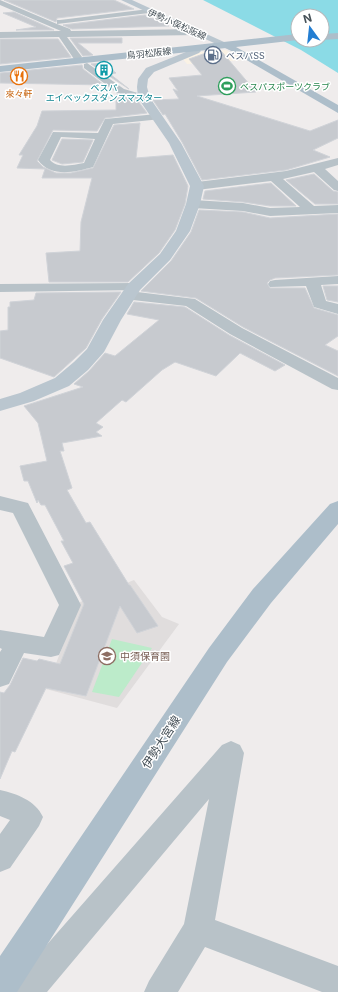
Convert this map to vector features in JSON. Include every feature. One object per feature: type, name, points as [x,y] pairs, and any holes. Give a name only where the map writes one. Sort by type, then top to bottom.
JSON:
[{"type":"main road","name":"鳥羽松阪線","points":[[0,70],[290,40]]},
{"type":"main road","name":"鳥羽松阪線","points":[[0,70],[196,51],[227,46]]},
{"type":"main road","points":[[227,46],[338,110]]},
{"type":"main road","name":"伊勢大宮線","points":[[0,987],[218,655],[262,596],[338,509]]},
{"type":"street","name":"伊勢小俣松阪線","points":[[125,0],[227,46]]},
{"type":"street","points":[[0,2],[71,33]]},
{"type":"street","points":[[28,24],[49,23],[149,11]]},
{"type":"street","points":[[0,35],[197,32]]},
{"type":"street","points":[[61,34],[77,58]]},
{"type":"street","points":[[0,405],[27,397],[62,382],[81,366],[95,352],[112,320],[131,292],[165,257],[183,231],[193,204],[196,186],[175,144],[144,98],[142,82],[150,70],[196,51]]},
{"type":"street","points":[[87,66],[113,87],[127,94],[144,98]]},
{"type":"street","points":[[102,136],[57,134],[44,160],[45,163],[51,167],[63,168],[89,165],[102,136],[109,120],[157,117]]},
{"type":"street","points":[[196,186],[275,178],[317,169],[338,162]]},
{"type":"street","points":[[317,169],[338,187]]},
{"type":"street","points":[[275,178],[311,210]]},
{"type":"street","points":[[193,204],[244,207],[270,212],[338,209]]},
{"type":"street","points":[[275,284],[338,280]]},
{"type":"street","points":[[312,281],[319,304],[338,309]]},
{"type":"street","points":[[0,288],[131,292],[190,302],[236,331],[338,385]]},
{"type":"street","points":[[0,503],[21,508],[70,605],[51,648],[9,640],[0,677]]},
{"type":"street","points":[[26,992],[231,753],[198,929],[160,992]]},
{"type":"street","points":[[0,803],[12,806],[29,817],[0,858]]},
{"type":"street","points":[[198,929],[338,982]]},
{"type":"shaded area","name":"ベスパSS","points":[[226,50],[244,60],[187,64],[182,58],[200,52]]},
{"type":"shaded area","name":"中須保育園","points":[[134,580],[162,617],[179,624],[117,708],[46,689],[80,602]]},
{"type":"green space","points":[[112,639],[152,648],[119,697],[92,692]]},
{"type":"water","points":[[203,0],[338,0],[338,73],[297,48],[330,48],[330,8],[290,8],[290,44]]},
{"type":"building","points":[[4,0],[114,0],[134,9],[57,18],[56,22]]},
{"type":"building","points":[[14,12],[54,30],[16,30],[36,27],[3,13]]},
{"type":"building","points":[[145,15],[169,26],[72,29],[63,25]]},
{"type":"building","points":[[70,38],[122,38],[122,43],[78,43],[93,55],[83,56]]},
{"type":"building","points":[[0,39],[58,39],[71,57],[0,64]]},
{"type":"building","points":[[222,52],[256,92],[197,96],[310,131],[338,120],[338,138],[313,150],[330,157],[286,170],[202,180],[165,114],[163,115],[153,100],[179,99],[173,89],[178,91],[169,78],[202,75],[189,59],[206,53]]},
{"type":"building","name":"ベスパ エイベックスダンスマスター","points":[[103,63],[116,73],[110,74],[129,89],[91,64]]},
{"type":"building","points":[[82,65],[83,69],[104,85],[0,83],[0,73]]},
{"type":"building","points":[[116,94],[138,101],[147,113],[105,118],[97,131],[53,130],[37,161],[43,167],[56,173],[71,173],[93,168],[114,125],[140,123],[136,158],[173,155],[188,186],[185,204],[175,230],[159,253],[128,282],[49,282],[46,253],[80,251],[81,222],[92,178],[42,178],[45,169],[17,168],[23,155],[19,155],[37,126],[42,111],[116,110]]},
{"type":"building","points":[[62,139],[93,140],[83,162],[62,164],[52,160]]},
{"type":"building","points":[[314,174],[333,191],[338,192],[338,204],[315,204],[286,180]]},
{"type":"building","points":[[271,183],[296,206],[270,206],[203,199],[205,191]]},
{"type":"building","points":[[199,210],[243,212],[270,218],[338,214],[338,275],[275,278],[267,283],[270,288],[305,288],[314,308],[338,315],[338,336],[325,345],[338,351],[338,376],[243,327],[196,298],[141,291],[171,261],[191,232]]},
{"type":"building","points":[[323,286],[338,286],[338,302],[327,300]]},
{"type":"building","points":[[121,292],[102,319],[86,348],[54,377],[0,358],[0,331],[8,330],[8,307],[10,307],[10,302],[34,300],[36,293]]},
{"type":"building","points":[[134,302],[185,307],[229,335],[285,365],[275,371],[240,353],[216,376],[175,362],[162,370],[126,402],[122,400],[96,423],[103,427],[96,432],[102,436],[62,443],[64,451],[60,451],[72,488],[67,490],[86,523],[90,522],[129,585],[158,626],[137,633],[120,606],[86,696],[46,688],[15,752],[12,751],[0,779],[0,692],[4,693],[10,685],[23,658],[37,661],[39,659],[60,664],[84,604],[64,566],[73,563],[61,541],[64,541],[45,505],[41,505],[38,500],[37,503],[28,481],[24,481],[20,466],[47,461],[38,423],[24,406],[83,387],[74,384],[89,371],[105,353],[115,356],[159,320],[127,314]]},
{"type":"place","name":"ベスパSS","points":[[213,55]]},
{"type":"place","name":"ベスパ エイベックスダンスマスター","points":[[104,70]]},
{"type":"place","name":"來々軒","points":[[19,76]]},
{"type":"place","name":"ベスパスポーツクラブ","points":[[227,86]]},
{"type":"place","name":"中須保育園","points":[[107,656]]}]
